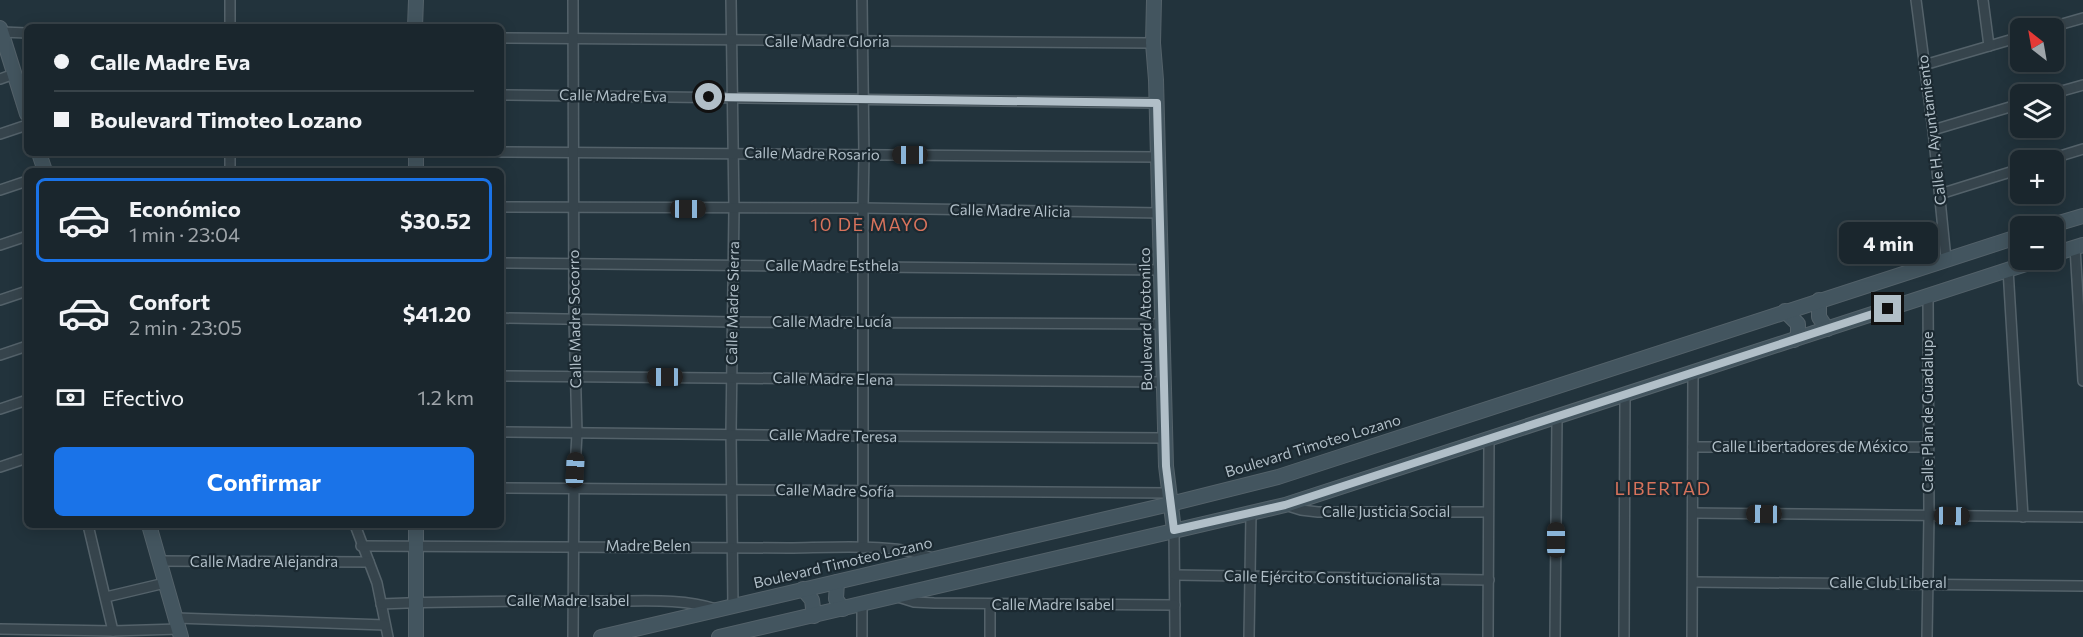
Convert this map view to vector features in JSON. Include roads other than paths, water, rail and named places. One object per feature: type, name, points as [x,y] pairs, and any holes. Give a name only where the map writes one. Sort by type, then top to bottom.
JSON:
[{"type":"main road","points":[[416,0],[416,24]]},
{"type":"main road","name":"Boulevard Atotonilco","points":[[1154,0],[1153,43],[1159,157],[1166,438],[1169,499],[1174,530]]},
{"type":"main road","points":[[1,30],[14,74],[23,91]]},
{"type":"main road","points":[[2064,222],[2083,216]]},
{"type":"main road","name":"Boulevard Timoteo Lozano","points":[[601,637],[933,559],[1169,499],[1278,477],[2010,239]]},
{"type":"main road","points":[[2064,251],[2079,246]]},
{"type":"main road","points":[[727,636],[1285,505],[2008,269]]},
{"type":"main road","points":[[1819,300],[1819,317],[1827,329]]},
{"type":"main road","points":[[1785,311],[1798,324],[1798,335],[1794,340]]},
{"type":"main road","points":[[150,528],[179,628]]},
{"type":"main road","points":[[416,528],[416,637]]},
{"type":"main road","points":[[837,582],[836,599],[843,609]]},
{"type":"main road","points":[[803,590],[812,600],[814,616]]},
{"type":"street","points":[[230,0],[230,24]]},
{"type":"street","name":"Calle Madre Socorro","points":[[573,0],[574,319],[577,433],[574,489],[573,637]]},
{"type":"street","name":"Calle Madre Sierra","points":[[731,0],[731,152],[734,209],[731,433],[733,606]]},
{"type":"street","points":[[862,0],[863,548]]},
{"type":"street","name":"Calle H. Ayuntamiento","points":[[1916,0],[1933,129],[1946,259]]},
{"type":"street","points":[[1983,0],[1989,46]]},
{"type":"street","points":[[2064,23],[2083,18]]},
{"type":"street","points":[[1,30],[24,33]]},
{"type":"street","name":"Calle Madre Gloria","points":[[504,38],[1153,43]]},
{"type":"street","points":[[1924,65],[2010,40]]},
{"type":"street","points":[[0,79],[14,74]]},
{"type":"street","points":[[2064,90],[2083,85]]},
{"type":"street","name":"Calle Madre Eva","points":[[504,95],[1157,103]]},
{"type":"street","points":[[1933,129],[2010,107]]},
{"type":"street","points":[[0,135],[24,126]]},
{"type":"street","points":[[2064,155],[2083,149]]},
{"type":"street","name":"Calle Madre Rosario","points":[[504,152],[1159,157]]},
{"type":"street","points":[[1940,194],[2010,172]]},
{"type":"street","points":[[0,190],[24,183]]},
{"type":"street","name":"Calle Madre Alicia","points":[[504,207],[863,208],[1160,213]]},
{"type":"street","points":[[0,245],[24,237]]},
{"type":"street","points":[[2079,246],[2083,381]]},
{"type":"street","name":"Calle Madre Esthela","points":[[504,263],[1162,270]]},
{"type":"street","points":[[2008,269],[2023,517]]},
{"type":"street","points":[[0,300],[24,292]]},
{"type":"street","name":"Calle Plan de Guadalupe","points":[[1927,637],[1928,296]]},
{"type":"street","name":"Calle Madre Lucía","points":[[504,318],[733,322],[1163,324]]},
{"type":"street","points":[[0,355],[24,347]]},
{"type":"street","points":[[1692,637],[1693,372]]},
{"type":"street","name":"Calle Madre Elena","points":[[504,376],[1164,382]]},
{"type":"street","points":[[1624,637],[1625,395]]},
{"type":"street","points":[[0,409],[24,401]]},
{"type":"street","points":[[1555,637],[1557,417]]},
{"type":"street","name":"Calle Madre Teresa","points":[[504,432],[1166,438]]},
{"type":"street","points":[[1488,637],[1489,439]]},
{"type":"street","name":"Calle Libertadores de México","points":[[1693,447],[1928,447]]},
{"type":"street","points":[[0,467],[24,459]]},
{"type":"street","name":"Calle Madre Sofía","points":[[504,488],[731,489],[1169,499]]},
{"type":"street","name":"Calle Justicia Social","points":[[1285,505],[1318,512],[1488,512]]},
{"type":"street","points":[[1693,513],[2083,517]]},
{"type":"street","points":[[1249,637],[1251,514]]},
{"type":"street","points":[[89,528],[113,631]]},
{"type":"street","points":[[356,528],[377,583],[388,637]]},
{"type":"street","name":"Boulevard Atotonilco","points":[[1174,530],[1175,637]]},
{"type":"street","name":"Madre Belen","points":[[362,546],[863,548],[910,550],[933,559]]},
{"type":"street","name":"Calle Madre Alejandra","points":[[160,561],[369,562]]},
{"type":"street","name":"Calle Ejército Constitucionalista","points":[[1175,575],[1251,578],[1488,579]]},
{"type":"street","name":"Calle Club Liberal","points":[[1693,582],[2083,586]]},
{"type":"street","points":[[106,597],[165,583]]},
{"type":"street","name":"Calle Madre Isabel","points":[[896,596],[914,602],[990,605],[1175,605]]},
{"type":"street","name":"Calle Madre Isabel","points":[[381,604],[680,602],[718,610]]},
{"type":"street","points":[[862,605],[862,637]]},
{"type":"street","points":[[990,605],[990,637]]},
{"type":"street","points":[[0,629],[41,633],[385,625]]},
{"type":"district","name":"10 DE MAYO","points":[[870,225]]},
{"type":"district","name":"LIBERTAD","points":[[1663,489]]}]
